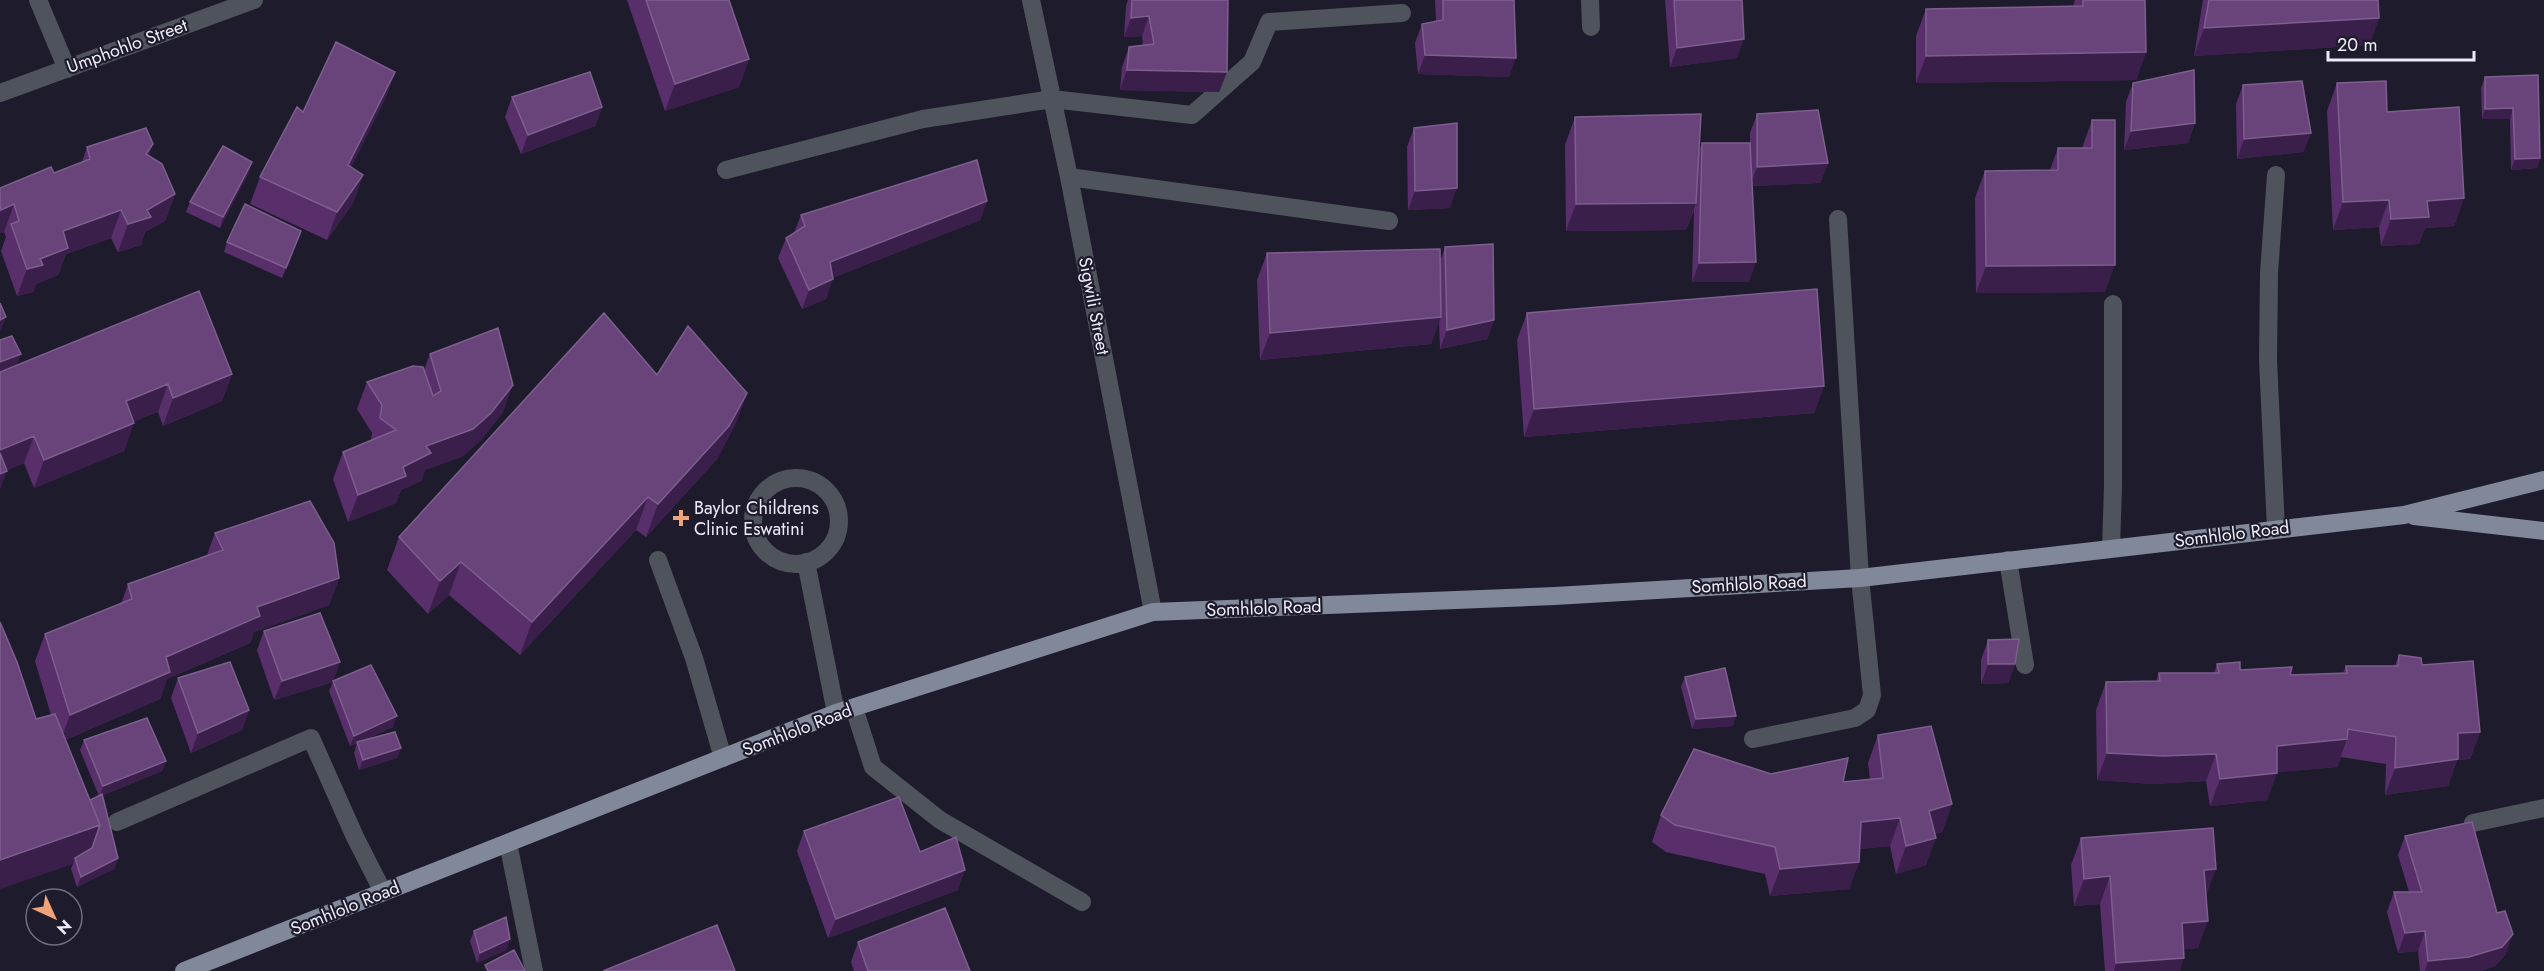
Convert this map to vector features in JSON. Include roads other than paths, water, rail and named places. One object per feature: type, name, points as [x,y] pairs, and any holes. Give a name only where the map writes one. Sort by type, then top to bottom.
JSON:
[{"type":"main road","name":"Somhlolo Road","points":[[184,971],[836,713],[1153,612],[1555,596],[1860,578],[2404,515],[2544,480]]},
{"type":"main road","name":"Somhlolo Road","points":[[2404,515],[2544,531]]},
{"type":"street","points":[[38,0],[67,69]]},
{"type":"street","name":"Umphohlo Street","points":[[0,93],[254,0]]},
{"type":"street","name":"Sigwili Street","points":[[1031,0],[1069,177],[1153,612]]},
{"type":"street","points":[[1590,0],[1591,27]]},
{"type":"street","points":[[726,170],[923,119],[1052,99],[1192,115],[1252,62],[1269,22],[1402,13]]},
{"type":"street","points":[[2276,175],[2269,273],[2268,360],[2275,466],[2276,529]]},
{"type":"street","points":[[1069,177],[1389,221]]},
{"type":"street","points":[[1753,739],[1855,718],[1867,710],[1872,695],[1860,578],[1838,219]]},
{"type":"street","points":[[2111,548],[2113,304]]},
{"type":"street","points":[[790,478],[807,478],[825,489],[834,501],[839,516],[838,532],[831,546],[819,557],[806,562],[783,563],[763,550],[757,540],[753,526],[756,502],[775,482],[790,478]]},
{"type":"street","points":[[658,560],[694,658],[723,758]]},
{"type":"street","points":[[2008,560],[2025,665]]},
{"type":"street","points":[[806,562],[836,713]]},
{"type":"street","points":[[854,708],[873,767],[940,820],[1082,902]]},
{"type":"street","points":[[117,822],[311,738],[355,837],[383,892]]},
{"type":"street","points":[[2473,823],[2544,808]]},
{"type":"street","points":[[508,843],[534,971]]},
{"type":"place","name":"Baylor Childrens Clinic Eswatini","points":[[681,518]]}]
